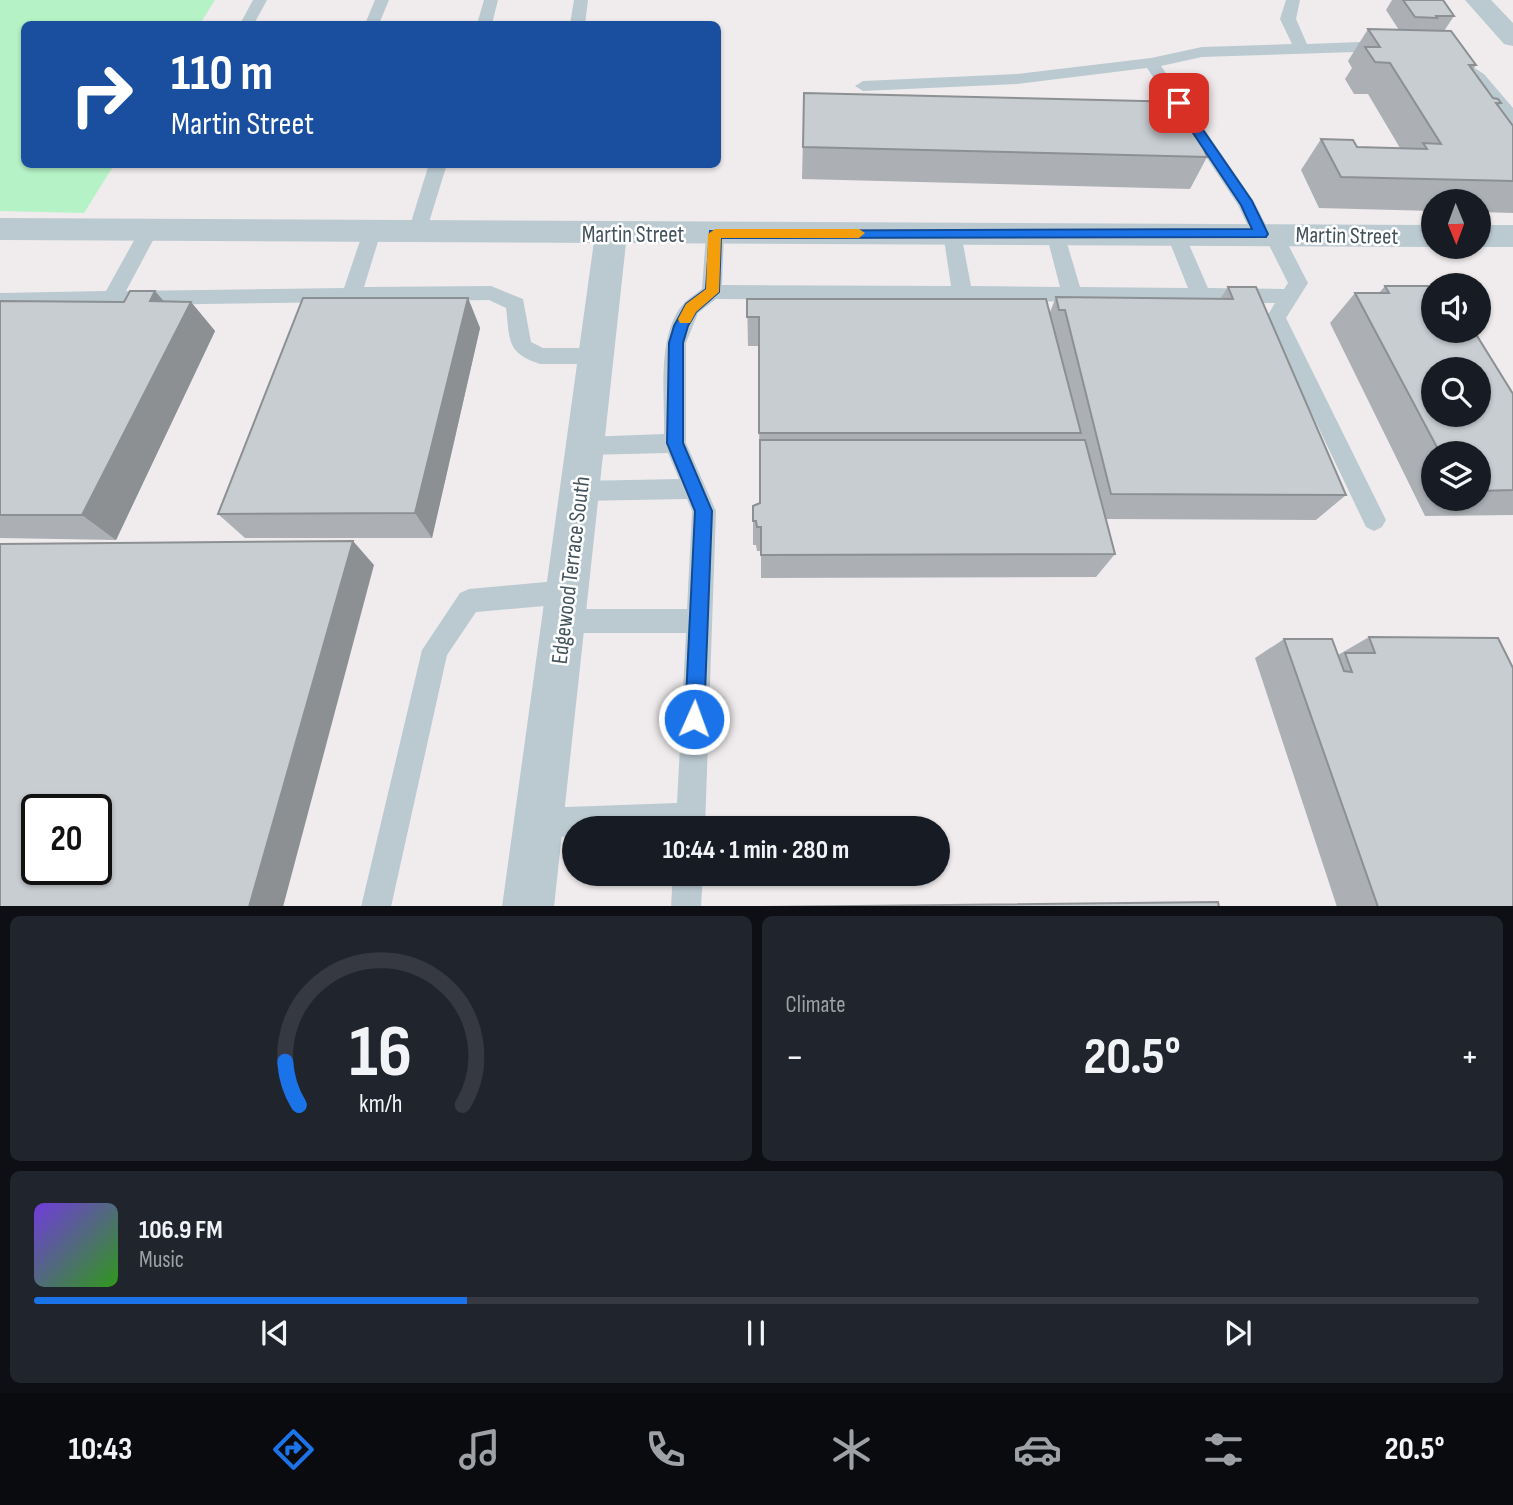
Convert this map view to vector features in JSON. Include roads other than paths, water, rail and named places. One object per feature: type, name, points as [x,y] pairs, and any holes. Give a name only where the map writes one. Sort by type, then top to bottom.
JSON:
[{"type":"street","points":[[1477,0],[1513,38]]},
{"type":"street","name":"Martin Street","points":[[2,232],[149,230],[1421,236]]},
{"type":"street","name":"Edgewood Terrace South","points":[[528,906],[611,234]]},
{"type":"street","points":[[1491,236],[1513,236]]},
{"type":"lane","points":[[249,21],[260,0]]},
{"type":"lane","points":[[373,21],[382,0]]},
{"type":"lane","points":[[486,21],[491,0]]},
{"type":"lane","points":[[578,21],[581,0]]},
{"type":"lane","points":[[1293,0],[1288,19],[1301,48]]},
{"type":"lane","points":[[863,86],[1017,79],[1151,63],[1202,52],[1408,47]]},
{"type":"lane","points":[[1444,56],[1478,77],[1513,119]]},
{"type":"lane","points":[[1151,63],[1298,283],[1276,318],[1374,520]]},
{"type":"lane","points":[[416,232],[437,168]]},
{"type":"lane","points":[[111,298],[149,230]]},
{"type":"lane","points":[[352,295],[372,232]]},
{"type":"lane","points":[[952,233],[962,294]]},
{"type":"lane","points":[[1055,233],[1072,295]]},
{"type":"lane","points":[[1175,233],[1201,296]]},
{"type":"lane","points":[[712,292],[715,234]]},
{"type":"lane","points":[[690,816],[704,511],[675,443],[676,343],[681,326],[691,308],[712,292],[1289,296]]},
{"type":"lane","points":[[0,300],[491,293],[516,304],[521,346],[540,356],[596,356]]},
{"type":"lane","points":[[585,446],[675,443]]},
{"type":"lane","points":[[579,491],[694,489]]},
{"type":"lane","points":[[376,906],[435,650],[469,601],[565,606],[698,621]]},
{"type":"lane","points":[[538,823],[562,823]]},
{"type":"lane","points":[[686,906],[687,886]]}]
